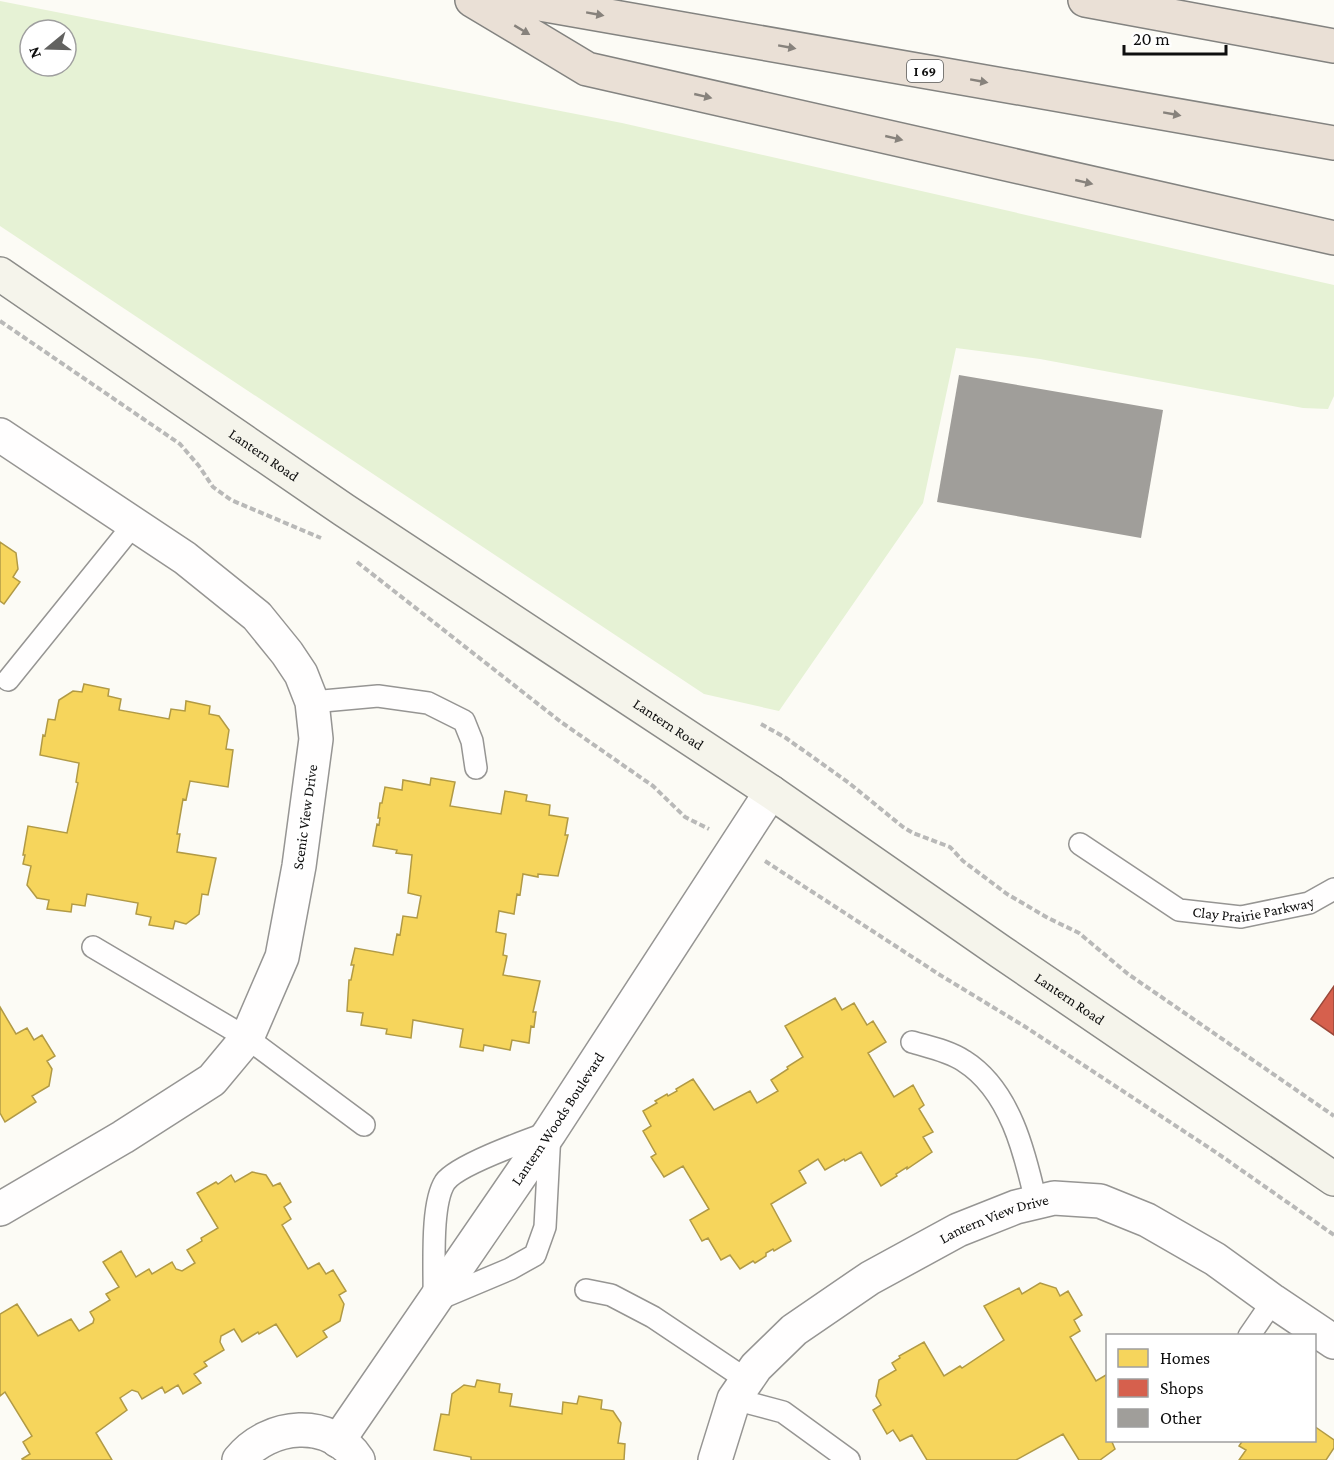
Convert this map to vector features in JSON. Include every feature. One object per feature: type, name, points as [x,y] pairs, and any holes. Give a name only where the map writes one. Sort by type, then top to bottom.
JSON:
[{"type":"highway","points":[[472,0],[587,69],[1334,238]]},
{"type":"highway","name":"I 69","points":[[517,0],[1334,143]]},
{"type":"highway","points":[[1085,0],[1334,46]]},
{"type":"street","name":"Lantern Road","points":[[0,273],[344,510],[771,792],[1334,1179]]},
{"type":"street","name":"Scenic View Drive","points":[[0,435],[185,558],[257,616],[287,652],[301,674],[312,702],[316,738],[299,866],[282,957],[247,1038],[212,1080],[123,1137],[0,1209]]},
{"type":"street","name":"Lantern Woods Boulevard","points":[[348,1450],[434,1301],[550,1132],[771,792]]},
{"type":"street","name":"Lantern View Drive","points":[[715,1460],[741,1390],[756,1367],[794,1330],[870,1278],[958,1230],[1016,1207],[1054,1198],[1100,1201],[1147,1221],[1215,1259],[1334,1342]]},
{"type":"street","points":[[239,1460],[249,1448],[270,1435],[292,1430],[316,1432],[348,1450]]},
{"type":"lane","points":[[8,680],[134,524]]},
{"type":"lane","points":[[312,702],[378,696],[428,703],[464,721],[472,741],[476,768]]},
{"type":"lane","name":"Clay Prairie Parkway","points":[[1080,844],[1179,910],[1241,917],[1309,903],[1334,889]]},
{"type":"lane","points":[[93,947],[247,1038],[364,1125]]},
{"type":"lane","points":[[912,1042],[952,1054],[965,1061],[987,1079],[1017,1134],[1036,1202]]},
{"type":"lane","points":[[550,1132],[545,1227],[535,1255],[510,1269],[434,1301],[435,1206],[446,1180],[473,1163],[550,1132]]},
{"type":"lane","points":[[586,1290],[611,1295],[653,1317],[741,1390],[783,1412],[849,1460]]},
{"type":"lane","points":[[1250,1334],[1273,1301]]},
{"type":"path","points":[[0,321],[180,444],[219,493],[325,541]]},
{"type":"path","points":[[349,557],[579,735],[653,786],[685,817],[738,844],[804,884],[940,975],[1024,1026],[1217,1153],[1334,1235]]},
{"type":"path","points":[[761,724],[786,738],[849,783],[903,827],[950,847],[963,861],[1006,894],[1079,933],[1128,974],[1334,1116]]},
{"type":"green space","points":[[0,1],[622,123],[1334,285],[1334,396],[1328,409],[1303,408],[1040,359],[956,348],[923,503],[779,711],[704,694],[0,226]]},
{"type":"building: Homes","points":[[0,542],[16,553],[18,569],[13,577],[20,582],[4,604],[0,601]]},
{"type":"building: Homes","points":[[84,684],[109,689],[108,696],[121,699],[119,710],[169,719],[171,709],[185,711],[186,701],[210,706],[209,714],[219,716],[229,730],[226,749],[233,750],[228,787],[190,781],[186,800],[183,799],[177,834],[180,834],[177,852],[216,858],[208,895],[202,894],[199,914],[186,924],[175,921],[173,929],[149,925],[151,917],[136,914],[138,903],[87,894],[85,906],[72,904],[71,912],[47,909],[49,900],[37,898],[27,885],[31,866],[23,864],[25,855],[23,855],[28,826],[67,833],[78,783],[76,782],[79,763],[40,755],[43,735],[45,736],[48,719],[55,720],[59,700],[73,691],[82,692]]},
{"type":"building: Homes","points":[[431,778],[455,782],[450,806],[501,814],[505,791],[527,795],[526,801],[550,805],[549,815],[568,818],[565,835],[568,835],[558,876],[538,874],[538,877],[523,874],[514,914],[499,911],[496,932],[506,934],[503,955],[507,956],[503,975],[540,981],[533,1012],[536,1012],[534,1027],[531,1026],[529,1043],[512,1040],[510,1050],[484,1045],[483,1051],[460,1047],[463,1029],[413,1020],[411,1038],[386,1034],[387,1029],[361,1025],[363,1013],[347,1011],[349,980],[351,980],[354,965],[351,965],[355,948],[393,955],[397,934],[400,935],[403,916],[417,918],[421,896],[408,893],[412,855],[373,846],[385,787],[402,790],[403,780],[430,785]]},
{"type":"building: Homes","points":[[835,998],[842,1010],[854,1003],[867,1025],[873,1021],[886,1042],[868,1053],[894,1097],[913,1085],[924,1105],[919,1109],[933,1132],[923,1137],[932,1152],[881,1186],[861,1152],[825,1170],[818,1159],[799,1171],[806,1183],[771,1204],[791,1241],[766,1253],[766,1256],[755,1263],[753,1261],[740,1269],[730,1255],[721,1260],[708,1238],[702,1241],[690,1220],[709,1209],[683,1166],[664,1177],[651,1157],[656,1154],[643,1131],[651,1126],[643,1111],[657,1103],[655,1101],[677,1091],[676,1089],[693,1079],[714,1110],[750,1091],[757,1103],[778,1091],[771,1080],[803,1057],[785,1026]]},
{"type":"building: Homes","points":[[0,1007],[16,1034],[27,1028],[34,1040],[42,1035],[55,1056],[47,1061],[52,1069],[49,1086],[32,1096],[36,1102],[5,1122],[0,1113]]},
{"type":"building: Homes","points":[[252,1172],[266,1175],[273,1186],[280,1183],[291,1202],[284,1207],[291,1219],[282,1225],[308,1269],[319,1263],[326,1274],[333,1270],[346,1291],[339,1295],[344,1304],[340,1321],[323,1331],[327,1337],[297,1357],[276,1324],[242,1342],[234,1329],[221,1336],[220,1342],[224,1350],[204,1362],[207,1366],[194,1374],[201,1383],[183,1394],[178,1385],[165,1393],[162,1387],[142,1399],[138,1392],[132,1390],[120,1398],[127,1410],[96,1433],[112,1460],[23,1460],[30,1454],[23,1442],[32,1436],[5,1392],[0,1396],[0,1314],[17,1304],[38,1336],[71,1319],[79,1331],[93,1323],[94,1319],[90,1312],[110,1300],[106,1294],[119,1287],[103,1262],[121,1251],[136,1277],[149,1269],[152,1274],[172,1262],[176,1269],[182,1271],[195,1263],[187,1250],[218,1228],[197,1193],[216,1182],[218,1184],[231,1175],[235,1182]]},
{"type":"building: Homes","points":[[1040,1283],[1056,1288],[1060,1296],[1068,1291],[1082,1315],[1074,1320],[1080,1331],[1070,1337],[1096,1381],[1106,1375],[1106,1442],[1112,1442],[1115,1449],[1100,1460],[1079,1460],[1063,1434],[1016,1460],[927,1460],[912,1435],[900,1441],[893,1430],[887,1434],[873,1410],[881,1405],[876,1396],[879,1380],[896,1370],[892,1363],[900,1358],[899,1356],[924,1342],[944,1376],[960,1366],[962,1368],[1004,1340],[984,1306],[1019,1288],[1022,1294]]},
{"type":"building: Homes","points":[[477,1380],[500,1384],[499,1392],[512,1394],[510,1406],[562,1414],[563,1402],[577,1404],[579,1396],[602,1400],[601,1409],[613,1411],[621,1423],[618,1443],[625,1444],[624,1460],[471,1460],[471,1457],[434,1450],[441,1414],[449,1415],[452,1394],[464,1385],[475,1387]]},
{"type":"building: Homes","points":[[1316,1427],[1334,1440],[1334,1448],[1326,1460],[1239,1460],[1246,1450],[1239,1446],[1242,1442],[1316,1442]]},
{"type":"building: Shops","points":[[1334,986],[1334,1035],[1311,1019]]},
{"type":"building: Other","points":[[959,375],[1163,410],[1141,538],[937,502]]}]
